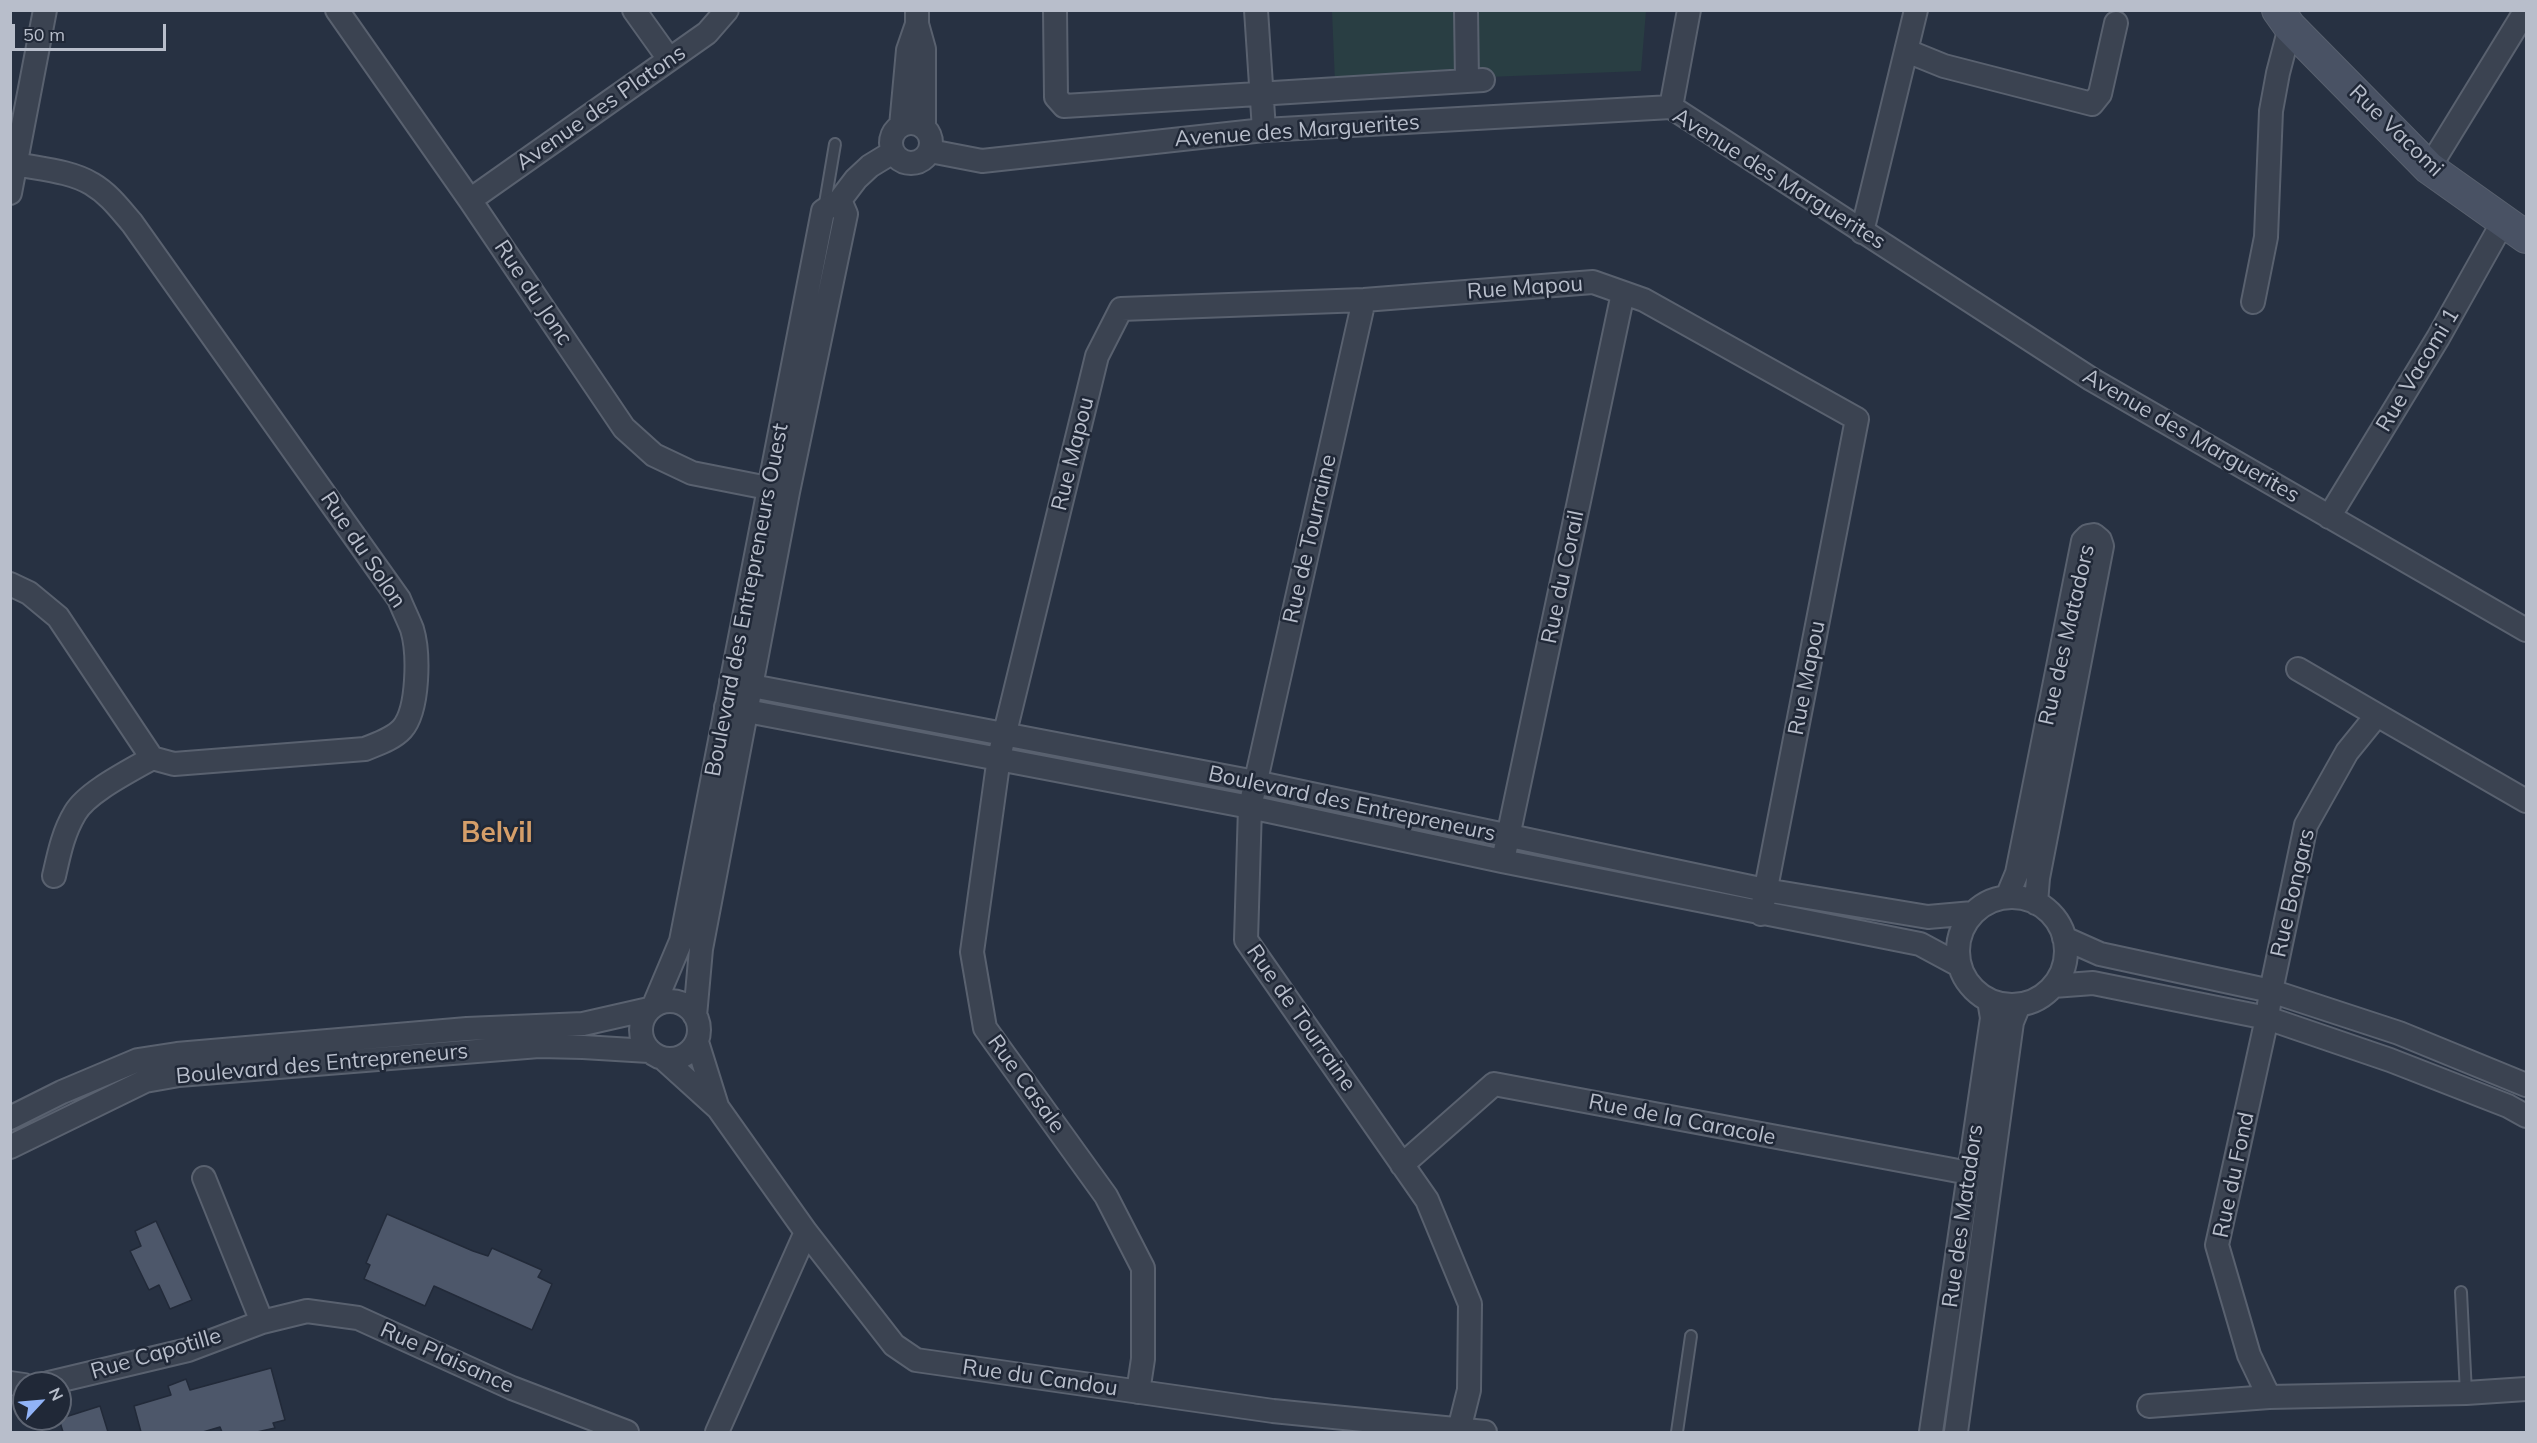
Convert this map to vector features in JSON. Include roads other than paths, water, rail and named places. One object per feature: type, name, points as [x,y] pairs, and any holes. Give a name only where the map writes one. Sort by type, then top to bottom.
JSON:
[{"type":"street","points":[[10,193],[45,10]]},
{"type":"street","name":"Rue du Jonc","points":[[337,10],[470,200],[624,428],[654,455],[692,474],[779,490]]},
{"type":"street","points":[[634,10],[669,59]]},
{"type":"street","name":"Avenue des Platons","points":[[470,200],[707,33],[727,10]]},
{"type":"street","points":[[1055,10],[1056,97],[1064,106],[1475,81],[1466,10]]},
{"type":"street","points":[[1256,10],[1264,130]]},
{"type":"street","points":[[1671,107],[1689,10]]},
{"type":"street","points":[[1862,232],[1916,10]]},
{"type":"street","points":[[2429,168],[2526,10]]},
{"type":"street","points":[[900,126],[908,50],[917,17]]},
{"type":"street","points":[[917,17],[924,50],[924,128],[932,143],[925,159],[916,164],[907,164],[898,159],[893,152],[891,137],[900,126],[909,123],[924,128]]},
{"type":"street","points":[[2253,302],[2266,237],[2271,111],[2284,19]]},
{"type":"street","name":"Rue Vacomi","points":[[2284,19],[2429,168],[2515,230]]},
{"type":"street","points":[[1907,51],[1944,66],[2092,104],[2100,94],[2116,23]]},
{"type":"street","name":"Avenue des Marguerites","points":[[930,151],[982,161],[1264,130],[1671,107],[2091,379],[2526,630]]},
{"type":"street","name":"Boulevard des Entrepreneurs Ouest","points":[[651,1007],[681,941],[736,708],[832,206],[870,166],[893,152]]},
{"type":"street","name":"Rue du Solon","points":[[16,164],[65,174],[91,183],[110,198],[132,223],[377,565],[399,599],[412,631],[417,685],[412,711],[402,729],[385,740],[365,748],[174,764],[152,758]]},
{"type":"street","name":"Rue Vacomi 1","points":[[2329,516],[2439,338],[2515,230]]},
{"type":"street","name":"Rue Mapou","points":[[999,757],[1097,356],[1120,309],[1364,300],[1593,282],[1644,300],[1857,419],[1761,914]]},
{"type":"street","name":"Rue du Corail","points":[[1502,861],[1623,293]]},
{"type":"street","name":"Rue de Tourraine","points":[[1364,300],[1250,807],[1246,940],[1426,1200],[1470,1304],[1469,1390],[1459,1430]]},
{"type":"street","name":"Rue des Matadors","points":[[2007,897],[2017,873],[2083,541],[2088,536],[2094,535],[2100,540],[2102,546],[2038,878],[2036,903]]},
{"type":"street","points":[[10,584],[29,593],[58,617],[152,758],[94,795],[76,810],[64,834],[54,876]]},
{"type":"street","points":[[2298,669],[2526,801]]},
{"type":"street","name":"Boulevard des Entrepreneurs","points":[[741,684],[1255,782],[1765,890],[1928,917],[1973,913]]},
{"type":"street","name":"Boulevard des Entrepreneurs Ouest","points":[[695,1016],[701,950],[736,708]]},
{"type":"street","name":"Boulevard des Entrepreneurs","points":[[736,708],[1250,807],[1761,914],[1920,944],[1959,965]]},
{"type":"street","name":"Rue Bongars","points":[[2267,1018],[2306,825],[2347,753],[2377,715]]},
{"type":"street","name":"Rue Casale","points":[[999,757],[972,952],[985,1028],[1106,1196],[1143,1268],[1143,1359],[1138,1392]]},
{"type":"street","points":[[2007,897],[2022,898],[2036,903],[2054,917],[2064,938],[2064,963],[2053,986],[2041,996],[2019,1005],[2004,1004],[1981,995],[1967,982],[1959,965],[1959,937],[1965,924],[1973,913],[1994,900],[2007,897]]},
{"type":"street","points":[[2064,938],[2100,954],[2271,991],[2399,1033],[2518,1096]]},
{"type":"street","points":[[2053,986],[2094,983],[2267,1018],[2390,1060],[2518,1096]]},
{"type":"street","name":"Rue des Matadors","points":[[1956,1432],[1992,1018],[1989,1000]]},
{"type":"street","name":"Boulevard des Entrepreneurs","points":[[10,1118],[62,1092],[138,1060],[167,1066],[540,1035],[667,1001],[680,1003],[695,1016]]},
{"type":"street","name":"Rue des Matadors","points":[[1931,1432],[1980,1174],[2012,1022],[2019,1005]]},
{"type":"street","points":[[651,1007],[644,1016],[640,1031],[644,1046],[657,1056]]},
{"type":"street","points":[[695,1016],[699,1024],[697,1042]]},
{"type":"street","name":"Rue du Fond","points":[[2267,1018],[2217,1245],[2248,1355],[2269,1397]]},
{"type":"street","name":"Boulevard des Entrepreneurs","points":[[540,1035],[583,1047],[681,1058],[697,1042]]},
{"type":"street","name":"Rue du Candou","points":[[697,1042],[718,1108]]},
{"type":"street","name":"Rue du Candou","points":[[657,1056],[718,1108],[806,1232],[894,1345],[916,1360],[1273,1411],[1485,1432]]},
{"type":"street","name":"Boulevard des Entrepreneurs","points":[[10,1147],[145,1081],[167,1066]]},
{"type":"street","name":"Rue de la Caracole","points":[[1402,1165],[1494,1084],[1980,1174]]},
{"type":"street","points":[[204,1178],[262,1322]]},
{"type":"street","points":[[717,1432],[806,1232]]},
{"type":"street","name":"Rue Plaisance","points":[[262,1322],[307,1311],[358,1318],[512,1388],[627,1432]]},
{"type":"street","name":"Rue Capotille","points":[[72,1378],[188,1350],[262,1322]]},
{"type":"street","points":[[2149,1406],[2269,1397],[2466,1393],[2526,1389]]},
{"type":"lane","points":[[832,206],[835,144]]},
{"type":"lane","points":[[2461,1292],[2466,1393]]},
{"type":"lane","points":[[1677,1432],[1691,1336]]},
{"type":"district","name":"Belvil","points":[[497,834]]}]
